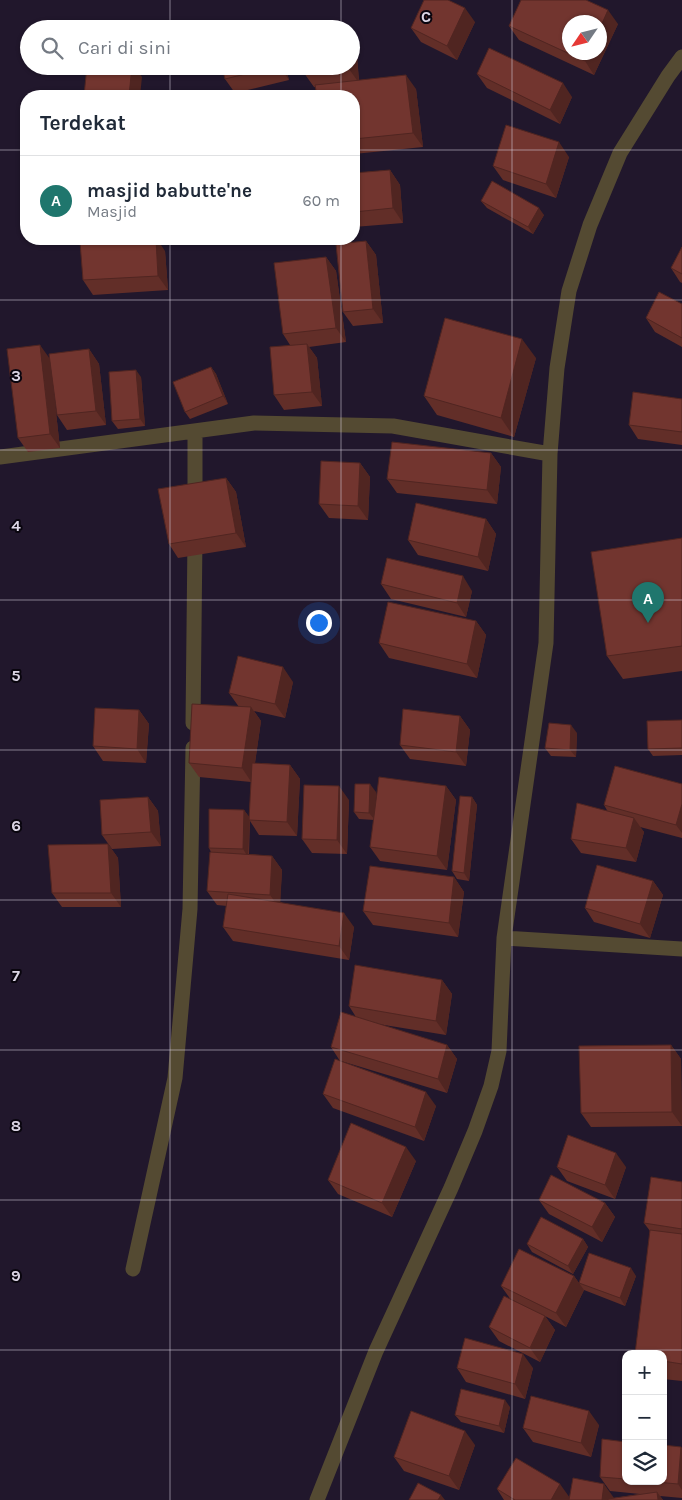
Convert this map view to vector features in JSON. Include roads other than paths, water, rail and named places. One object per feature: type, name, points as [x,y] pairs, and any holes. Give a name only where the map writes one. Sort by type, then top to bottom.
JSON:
[{"type":"street","points":[[317,1500],[376,1351],[451,1188],[475,1131],[491,1086],[499,1051],[504,938],[546,643],[550,454],[557,368],[569,291],[590,225],[620,153],[682,57]]},
{"type":"street","points":[[0,457],[254,423],[393,426],[550,454]]},
{"type":"street","points":[[133,1269],[175,1078],[190,908],[195,653],[195,431]]},
{"type":"street","points":[[504,938],[682,949]]},
{"type":"place","name":"masjid babutte'ne","points":[[648,623]]}]
